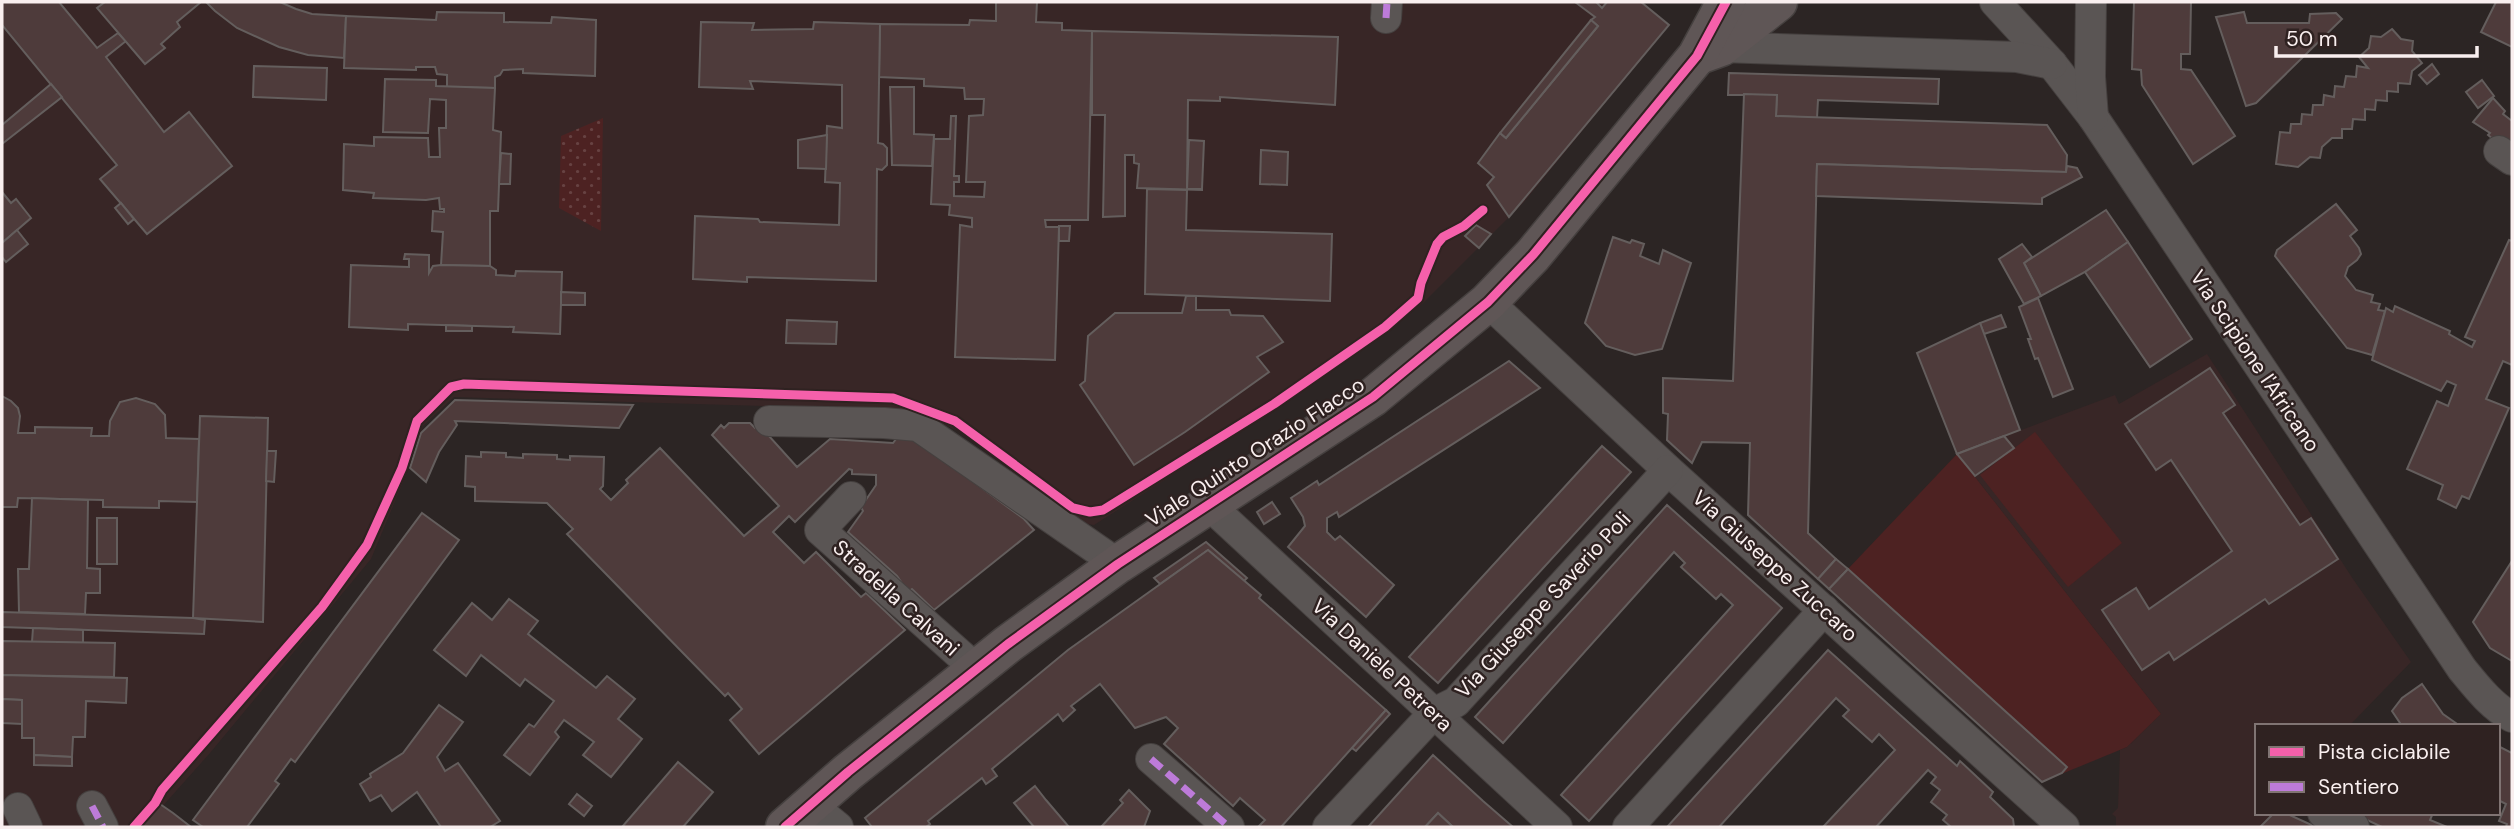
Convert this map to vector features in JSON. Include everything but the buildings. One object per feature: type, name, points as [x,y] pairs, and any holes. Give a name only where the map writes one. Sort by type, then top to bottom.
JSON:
[{"type":"street","points":[[1709,51],[1726,2]]},
{"type":"street","points":[[1709,51],[1778,2]]},
{"type":"street","name":"Via Scipione l'Africano","points":[[1995,2],[2052,64],[2093,117],[2462,669],[2478,689],[2510,710]]},
{"type":"street","name":"Via Scipione l'Africano","points":[[2018,2],[2028,36]]},
{"type":"street","points":[[2091,2],[2090,77],[2093,117]]},
{"type":"street","points":[[1709,51],[2017,57],[2052,64]]},
{"type":"street","name":"Viale Quinto Orazio Flacco","points":[[811,819],[975,668],[1207,503],[1373,397],[1488,302],[1533,256],[1709,51]]},
{"type":"street","name":"Via Giuseppe Zuccaro","points":[[1488,302],[1668,470],[2064,827]]},
{"type":"street","points":[[769,421],[918,426],[1118,564]]},
{"type":"street","name":"Via Giuseppe Saverio Poli","points":[[1328,827],[1434,713],[1457,702],[1668,470]]},
{"type":"street","name":"Stradella Calvani","points":[[851,497],[820,530],[975,668]]},
{"type":"street","name":"Via Daniele Petrera","points":[[1207,503],[1557,827]]},
{"type":"street","points":[[1628,827],[1824,610]]},
{"type":"street","points":[[1151,759],[1229,827]]},
{"type":"street","points":[[2327,815],[2354,827]]},
{"type":"shaded area","points":[[2,2],[1641,2],[1669,25],[1524,202],[1422,304],[1282,405],[1094,525],[1065,509],[960,432],[921,413],[901,410],[454,397],[423,426],[371,559],[210,753],[144,827],[2,827]]},
{"type":"shaded area","points":[[603,118],[601,231],[559,208],[561,136]]},
{"type":"shaded area","points":[[2207,354],[2353,579],[2411,662],[2351,724],[2255,724],[2255,815],[2273,815],[2260,827],[2116,827],[2116,817],[2112,814],[2118,808],[2120,750],[2127,747],[2161,714],[1957,454],[2115,395],[2119,404]]},
{"type":"shaded area","points":[[2035,432],[2122,543],[2068,587],[1980,475]]},
{"type":"shaded area","points":[[1957,454],[2161,714],[2127,747],[2042,782],[1829,589]]},
{"type":"marked path","points":[[1386,18],[1387,2]]},
{"type":"marked path","points":[[1151,759],[1229,827]]},
{"type":"marked path","points":[[92,806],[103,827]]},
{"type":"cycle path","points":[[785,827],[848,772],[1008,644],[1118,564],[1373,397],[1488,302],[1533,255],[1697,56],[1726,2]]},
{"type":"cycle path","points":[[134,827],[155,803],[162,790],[322,607],[367,545],[402,468],[417,421],[451,387],[464,384],[893,398],[955,421],[1073,508],[1090,512],[1103,510],[1274,404],[1385,327],[1418,298],[1421,283],[1437,244],[1483,210]]}]
